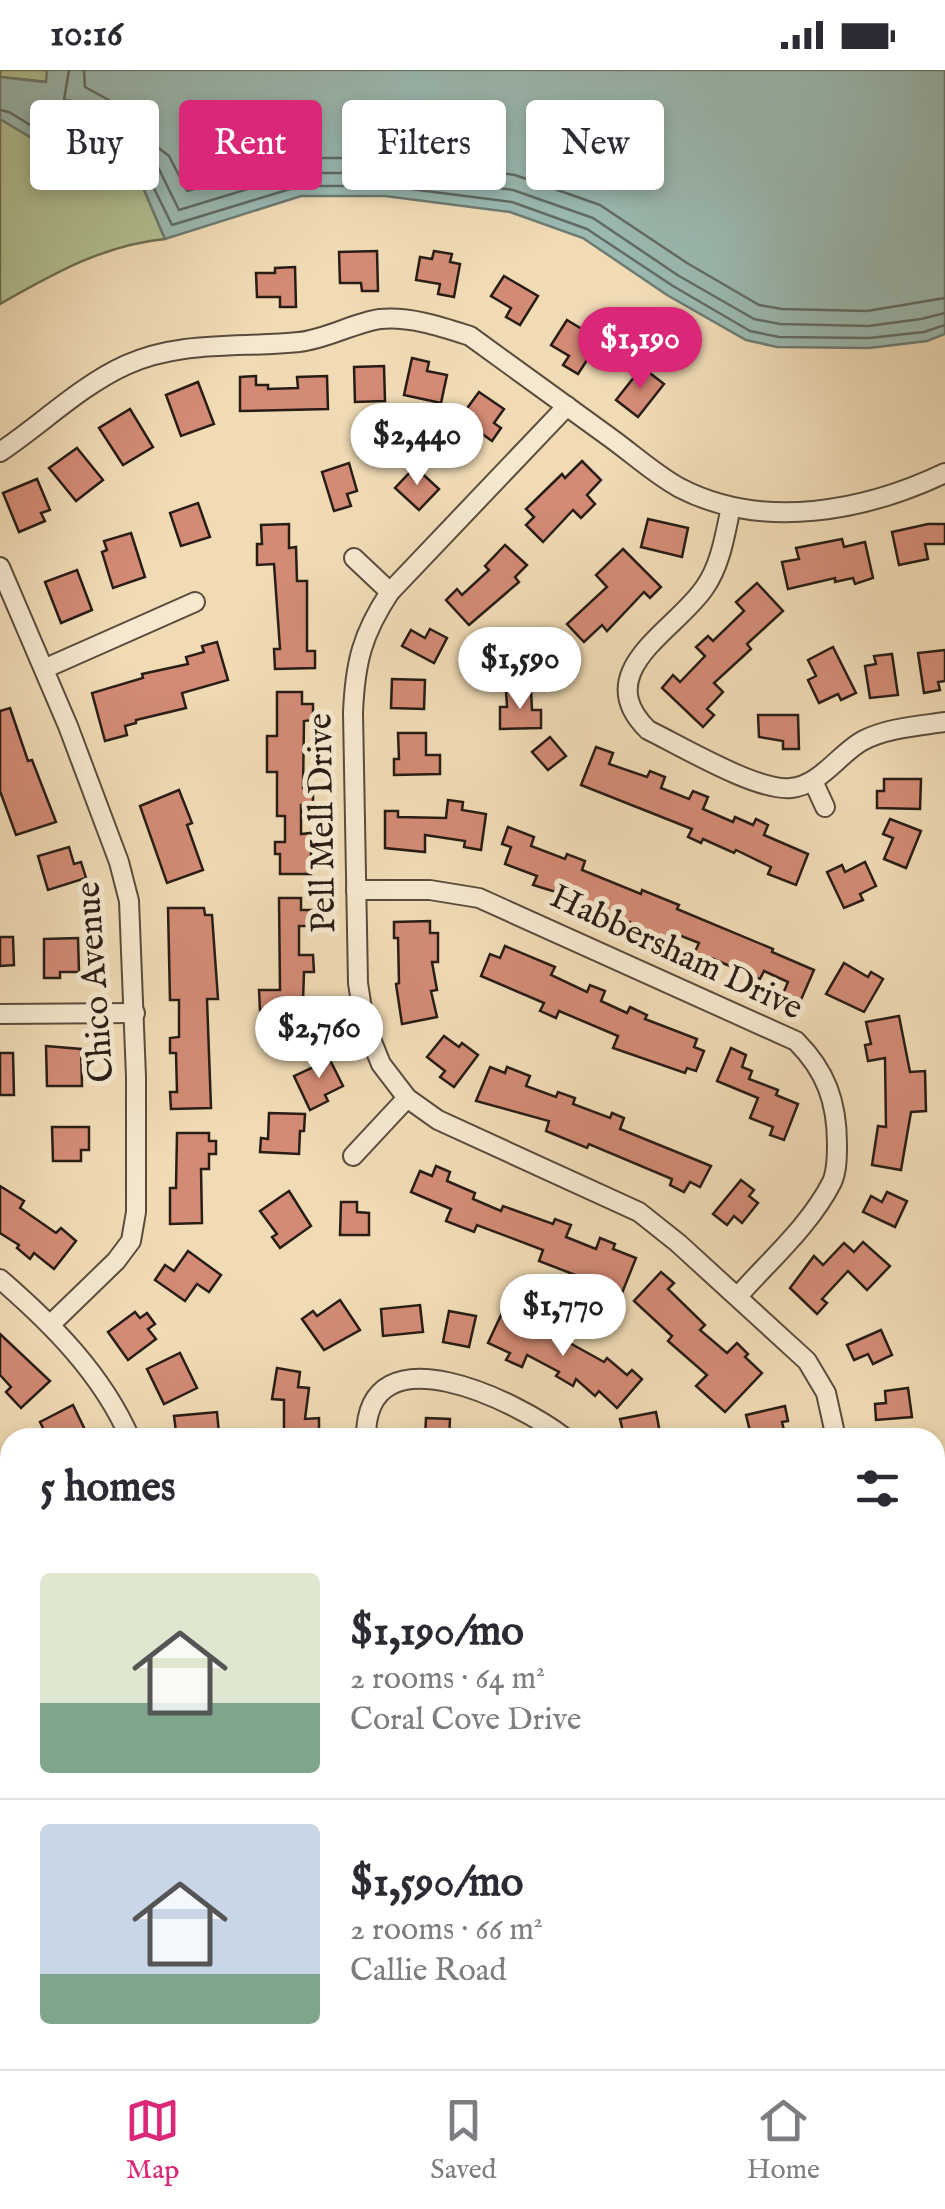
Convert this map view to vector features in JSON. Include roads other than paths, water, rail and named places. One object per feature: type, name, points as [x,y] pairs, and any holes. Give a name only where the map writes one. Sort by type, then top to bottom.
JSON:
[{"type":"street","points":[[0,452],[84,389],[127,364],[190,346],[304,342],[381,319],[430,323],[470,336],[680,488],[731,507],[784,513],[851,506],[920,485],[945,473]]},
{"type":"street","name":"Pell Mell Drive","points":[[566,406],[390,592],[370,623],[354,670],[358,982],[364,1022],[381,1064],[408,1098],[438,1120],[638,1212],[739,1295],[807,1361],[826,1393],[834,1428]]},
{"type":"street","points":[[731,507],[718,562],[705,589],[638,656],[629,679],[629,702],[636,719],[648,730],[766,786],[792,788],[813,782],[864,740],[894,730],[945,722]]},
{"type":"street","points":[[354,558],[390,592]]},
{"type":"street","name":"Chico Avenue","points":[[0,567],[46,668],[120,862],[129,902],[135,1013],[136,1212],[131,1241],[116,1261],[51,1324]]},
{"type":"street","points":[[46,668],[196,602]]},
{"type":"street","points":[[813,782],[824,807]]},
{"type":"street","name":"Habbersham Drive","points":[[356,890],[430,890],[480,898],[796,1041],[815,1060],[830,1088],[838,1118],[834,1178],[817,1207],[739,1295]]},
{"type":"street","points":[[0,1014],[135,1013]]},
{"type":"street","points":[[352,1156],[408,1098]]},
{"type":"street","points":[[0,1279],[51,1324],[118,1410],[126,1428]]},
{"type":"street","points":[[367,1428],[370,1404],[387,1386],[408,1378],[438,1380],[489,1393],[552,1428]]},
{"type":"water","points":[[47,70],[945,70],[945,334],[927,341],[869,348],[777,347],[746,340],[667,295],[583,238],[510,212],[385,196],[301,196],[165,239],[144,190],[159,190],[159,100],[30,100],[30,137],[0,119],[0,77],[46,82]]}]
